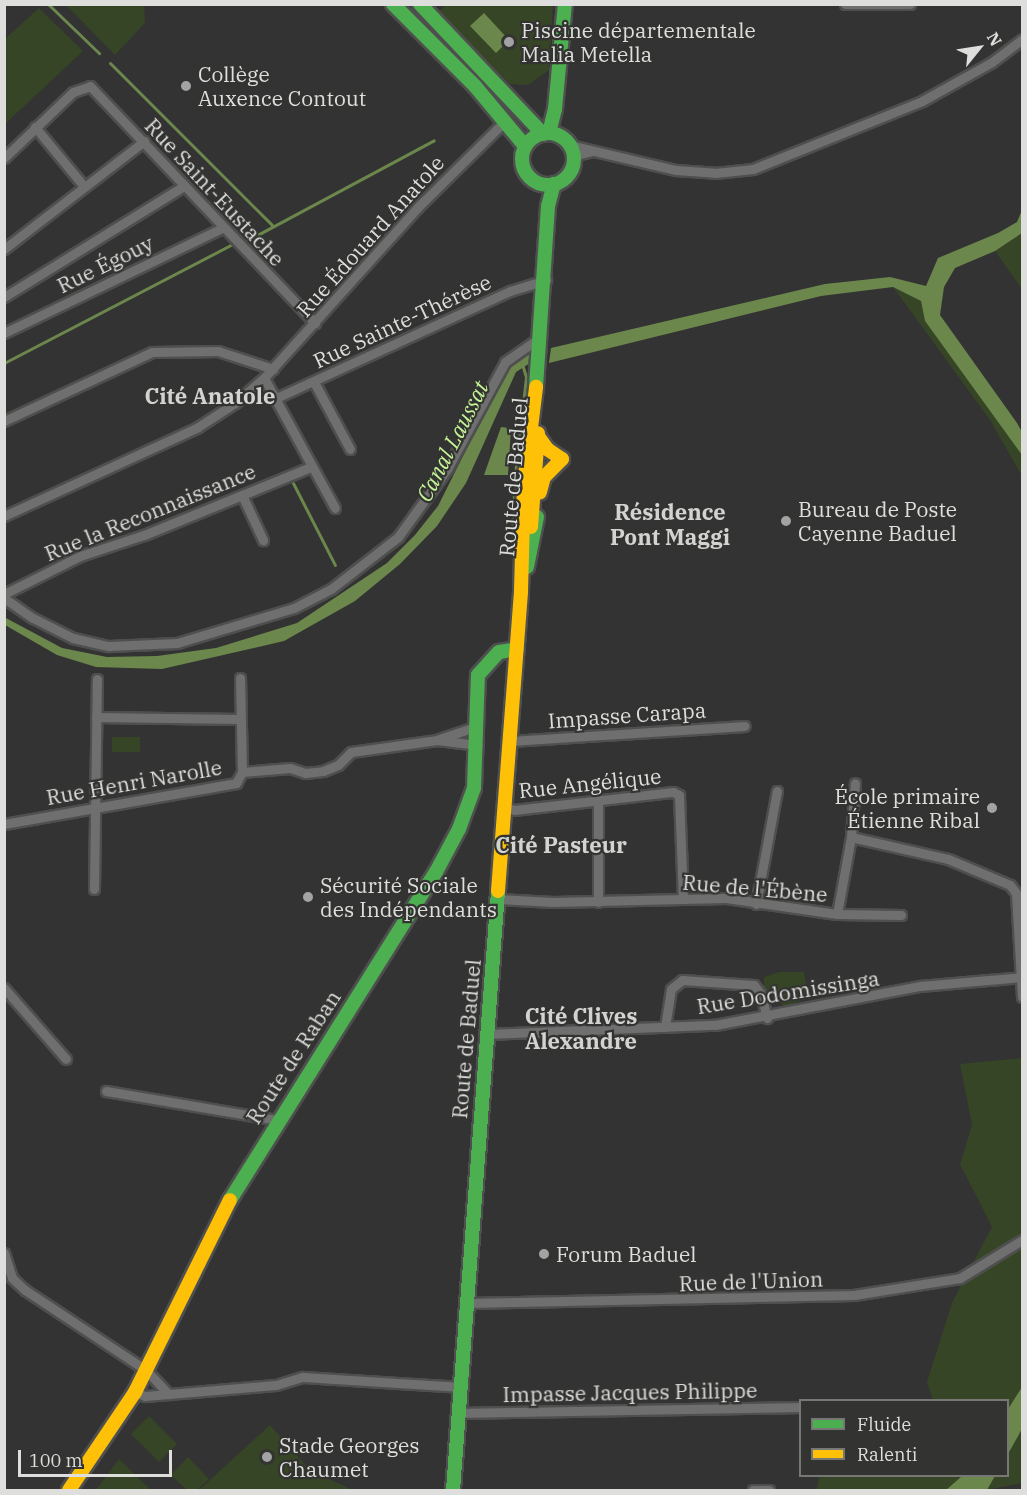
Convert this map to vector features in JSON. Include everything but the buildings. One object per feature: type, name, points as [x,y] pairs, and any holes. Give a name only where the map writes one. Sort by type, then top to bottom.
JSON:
[{"type":"main road","points":[[393,4],[505,121],[525,146],[525,171],[537,183],[554,184],[571,171],[559,141],[555,109],[565,4]]},
{"type":"main road","points":[[420,4],[559,141]]},
{"type":"main road","points":[[525,146],[559,141]]},
{"type":"main road","name":"Route de Baduel","points":[[537,183],[548,206]]},
{"type":"main road","name":"Route de Baduel","points":[[453,1491],[511,741],[521,591],[524,484],[541,345],[548,206],[554,184]]},
{"type":"main road","name":"Route de Baduel","points":[[521,591],[527,567],[538,436],[539,366]]},
{"type":"main road","points":[[527,567],[544,477],[562,459],[547,449],[538,436]]},
{"type":"main road","name":"Route de Raban","points":[[69,1491],[135,1392],[206,1242],[277,1120],[436,872],[459,829],[474,788],[478,745],[478,675],[499,652],[517,649]]},
{"type":"street","points":[[845,4],[910,4]]},
{"type":"street","points":[[559,141],[676,170],[715,173],[753,169],[922,101],[992,62],[1023,39]]},
{"type":"street","name":"Rue Saint-Eustache","points":[[35,127],[73,92],[88,86],[144,141],[222,228],[315,323]]},
{"type":"street","name":"Rue Édouard Anatole","points":[[4,516],[218,416],[273,369],[417,208],[505,121]]},
{"type":"street","points":[[4,158],[35,127],[83,186]]},
{"type":"street","points":[[4,249],[144,141]]},
{"type":"street","points":[[4,297],[184,186]]},
{"type":"street","name":"Rue Égouy","points":[[4,333],[222,228]]},
{"type":"street","name":"Rue Sainte-Thérèse","points":[[274,399],[510,291],[546,280]]},
{"type":"street","points":[[4,598],[33,618],[73,638],[110,646],[177,643],[294,608],[331,589],[398,537],[447,469],[505,362],[527,345],[541,345]]},
{"type":"street","points":[[4,422],[152,352],[218,351],[273,369]]},
{"type":"street","points":[[264,378],[335,508]]},
{"type":"street","points":[[314,382],[350,449]]},
{"type":"street","name":"Rue la Reconnaissance","points":[[4,594],[80,556],[144,535],[311,467]]},
{"type":"street","points":[[242,495],[263,540]]},
{"type":"street","name":"Rue Henri Narolle","points":[[4,824],[236,783],[242,772],[240,678]]},
{"type":"street","points":[[94,889],[97,679]]},
{"type":"street","points":[[96,717],[240,719]]},
{"type":"street","points":[[437,740],[468,726],[478,726]]},
{"type":"street","name":"Impasse Carapa","points":[[511,741],[745,726]]},
{"type":"street","points":[[242,772],[291,768],[305,773],[323,771],[338,765],[351,752],[437,740],[478,745]]},
{"type":"street","points":[[837,914],[851,837],[855,783]]},
{"type":"street","points":[[756,904],[777,791]]},
{"type":"street","name":"Rue Angélique","points":[[506,807],[514,810],[673,792],[679,795],[683,897]]},
{"type":"street","points":[[598,800],[598,902]]},
{"type":"street","points":[[851,837],[948,859],[1010,885],[1016,893],[1023,997]]},
{"type":"street","name":"Rue de l'Ébène","points":[[498,899],[598,902],[683,897],[837,914],[901,915]]},
{"type":"street","name":"Rue Dodomissinga","points":[[487,1034],[665,1027],[767,1018],[920,986],[1022,977]]},
{"type":"street","points":[[665,1027],[671,988],[682,980],[754,985],[761,994],[767,1018]]},
{"type":"street","points":[[4,988],[66,1059]]},
{"type":"street","points":[[106,1091],[277,1120]]},
{"type":"street","name":"Rue de l'Union","points":[[468,1303],[854,1295],[960,1278],[1023,1240]]},
{"type":"street","points":[[4,1253],[5,1265],[12,1278],[25,1290],[146,1370],[168,1394]]},
{"type":"street","points":[[135,1392],[145,1396],[284,1384],[303,1377],[462,1387]]},
{"type":"street","name":"Impasse Jacques Philippe","points":[[460,1413],[799,1407]]},
{"type":"street","points":[[753,1491],[769,1490]]},
{"type":"shaded area","points":[[66,5],[144,5],[145,23],[115,55]]},
{"type":"shaded area","name":"Piscine départementale Malia Metella","points":[[446,5],[553,5],[549,70],[528,85],[510,84],[437,13]]},
{"type":"shaded area","points":[[39,8],[83,51],[5,124],[5,39]]},
{"type":"shaded area","points":[[484,13],[509,40],[496,53],[470,26]]},
{"type":"shaded area","points":[[1022,210],[1022,233],[995,251],[955,268],[944,287],[940,315],[1017,423],[1022,432],[1022,455],[925,321],[921,301],[893,287],[821,296],[549,363],[551,348],[825,284],[890,277],[926,286],[938,258],[998,233],[1017,222]]},
{"type":"shaded area","points":[[1022,233],[1022,289],[995,251]]},
{"type":"shaded area","points":[[893,287],[921,301],[925,321],[1018,447],[1022,455],[1022,476],[990,420]]},
{"type":"shaded area","points":[[531,352],[530,363],[516,372],[466,483],[437,526],[400,564],[355,601],[284,641],[162,669],[96,667],[57,655],[5,625],[4,617],[62,648],[107,657],[157,656],[216,648],[297,623],[387,563],[415,535],[438,506],[507,368],[521,355]]},
{"type":"shaded area","points":[[501,427],[511,428],[508,475],[484,475]]},
{"type":"shaded area","points":[[112,737],[140,737],[140,752],[112,752]]},
{"type":"shaded area","points":[[779,972],[804,972],[808,998],[785,1007],[764,987],[764,977]]},
{"type":"shaded area","points":[[1022,1058],[1022,1387],[1009,1407],[1009,1399],[933,1399],[927,1382],[952,1303],[992,1227],[960,1164],[972,1125],[960,1064]]},
{"type":"shaded area","points":[[1022,1387],[1022,1429],[1009,1452],[1009,1407]]},
{"type":"shaded area","points":[[149,1416],[177,1444],[159,1462],[131,1434]]},
{"type":"shaded area","name":"Stade Georges Chaumet","points":[[270,1425],[311,1471],[353,1490],[199,1490]]},
{"type":"shaded area","points":[[1022,1429],[1022,1483],[987,1490],[994,1477],[1009,1477],[1009,1452]]},
{"type":"shaded area","points":[[188,1457],[209,1479],[197,1490],[187,1490],[171,1475]]},
{"type":"shaded area","points":[[119,1459],[151,1490],[96,1490]]},
{"type":"shaded area","points":[[819,1477],[961,1477],[946,1490],[817,1490]]},
{"type":"shaded area","points":[[961,1477],[994,1477],[987,1490],[946,1490]]},
{"type":"waterway","points":[[48,4],[99,53]]},
{"type":"waterway","points":[[110,63],[272,225]]},
{"type":"waterway","points":[[246,241],[434,140]]},
{"type":"waterway","points":[[4,363],[231,245]]},
{"type":"waterway","points":[[515,475],[526,377],[522,364]]},
{"type":"waterway","points":[[293,483],[335,565]]},
{"type":"waterway","points":[[512,531],[514,496]]},
{"type":"traffic: fast","points":[[393,4],[475,86],[525,146]]},
{"type":"traffic: fast","points":[[420,4],[543,134]]},
{"type":"traffic: fast","points":[[549,133],[555,109],[565,4]]},
{"type":"traffic: fast","points":[[548,133],[558,135],[566,141],[572,149],[574,159],[572,169],[566,177],[558,183],[548,185],[538,183],[530,177],[524,169],[522,159],[524,149],[530,141],[538,135],[548,133]]},
{"type":"traffic: fast","points":[[536,387],[548,206],[554,184]]},
{"type":"traffic: fast","points":[[527,567],[537,517]]},
{"type":"traffic: fast","points":[[230,1200],[436,872],[459,829],[474,788],[478,675],[499,652],[517,649]]},
{"type":"traffic: fast","points":[[453,1490],[498,891]]},
{"type":"traffic: slow","points":[[498,891],[521,591],[524,484],[536,387]]},
{"type":"traffic: slow","points":[[531,527],[538,433]]},
{"type":"traffic: slow","points":[[538,436],[547,449],[562,459],[544,477],[540,492]]},
{"type":"traffic: slow","points":[[69,1490],[135,1392],[230,1200]]},
{"type":"place","name":"Piscine départementale Malia Metella","points":[[509,42]]},
{"type":"place","name":"Collège Auxence Contout","points":[[186,86]]},
{"type":"place","name":"Bureau de Poste Cayenne Baduel","points":[[786,521]]},
{"type":"place","name":"École primaire Étienne Ribal","points":[[992,808]]},
{"type":"place","name":"Sécurité Sociale des Indépendants","points":[[308,897]]},
{"type":"place","name":"Forum Baduel","points":[[544,1254]]},
{"type":"place","name":"Stade Georges Chaumet","points":[[267,1457]]},
{"type":"district","name":"Cité Anatole","points":[[210,396]]},
{"type":"district","name":"Résidence Pont Maggi","points":[[670,524]]},
{"type":"district","name":"Cité Pasteur","points":[[561,845]]},
{"type":"district","name":"Cité Clives Alexandre","points":[[581,1028]]},
{"type":"water label","name":"Canal Laussat","points":[[452,441]]}]
